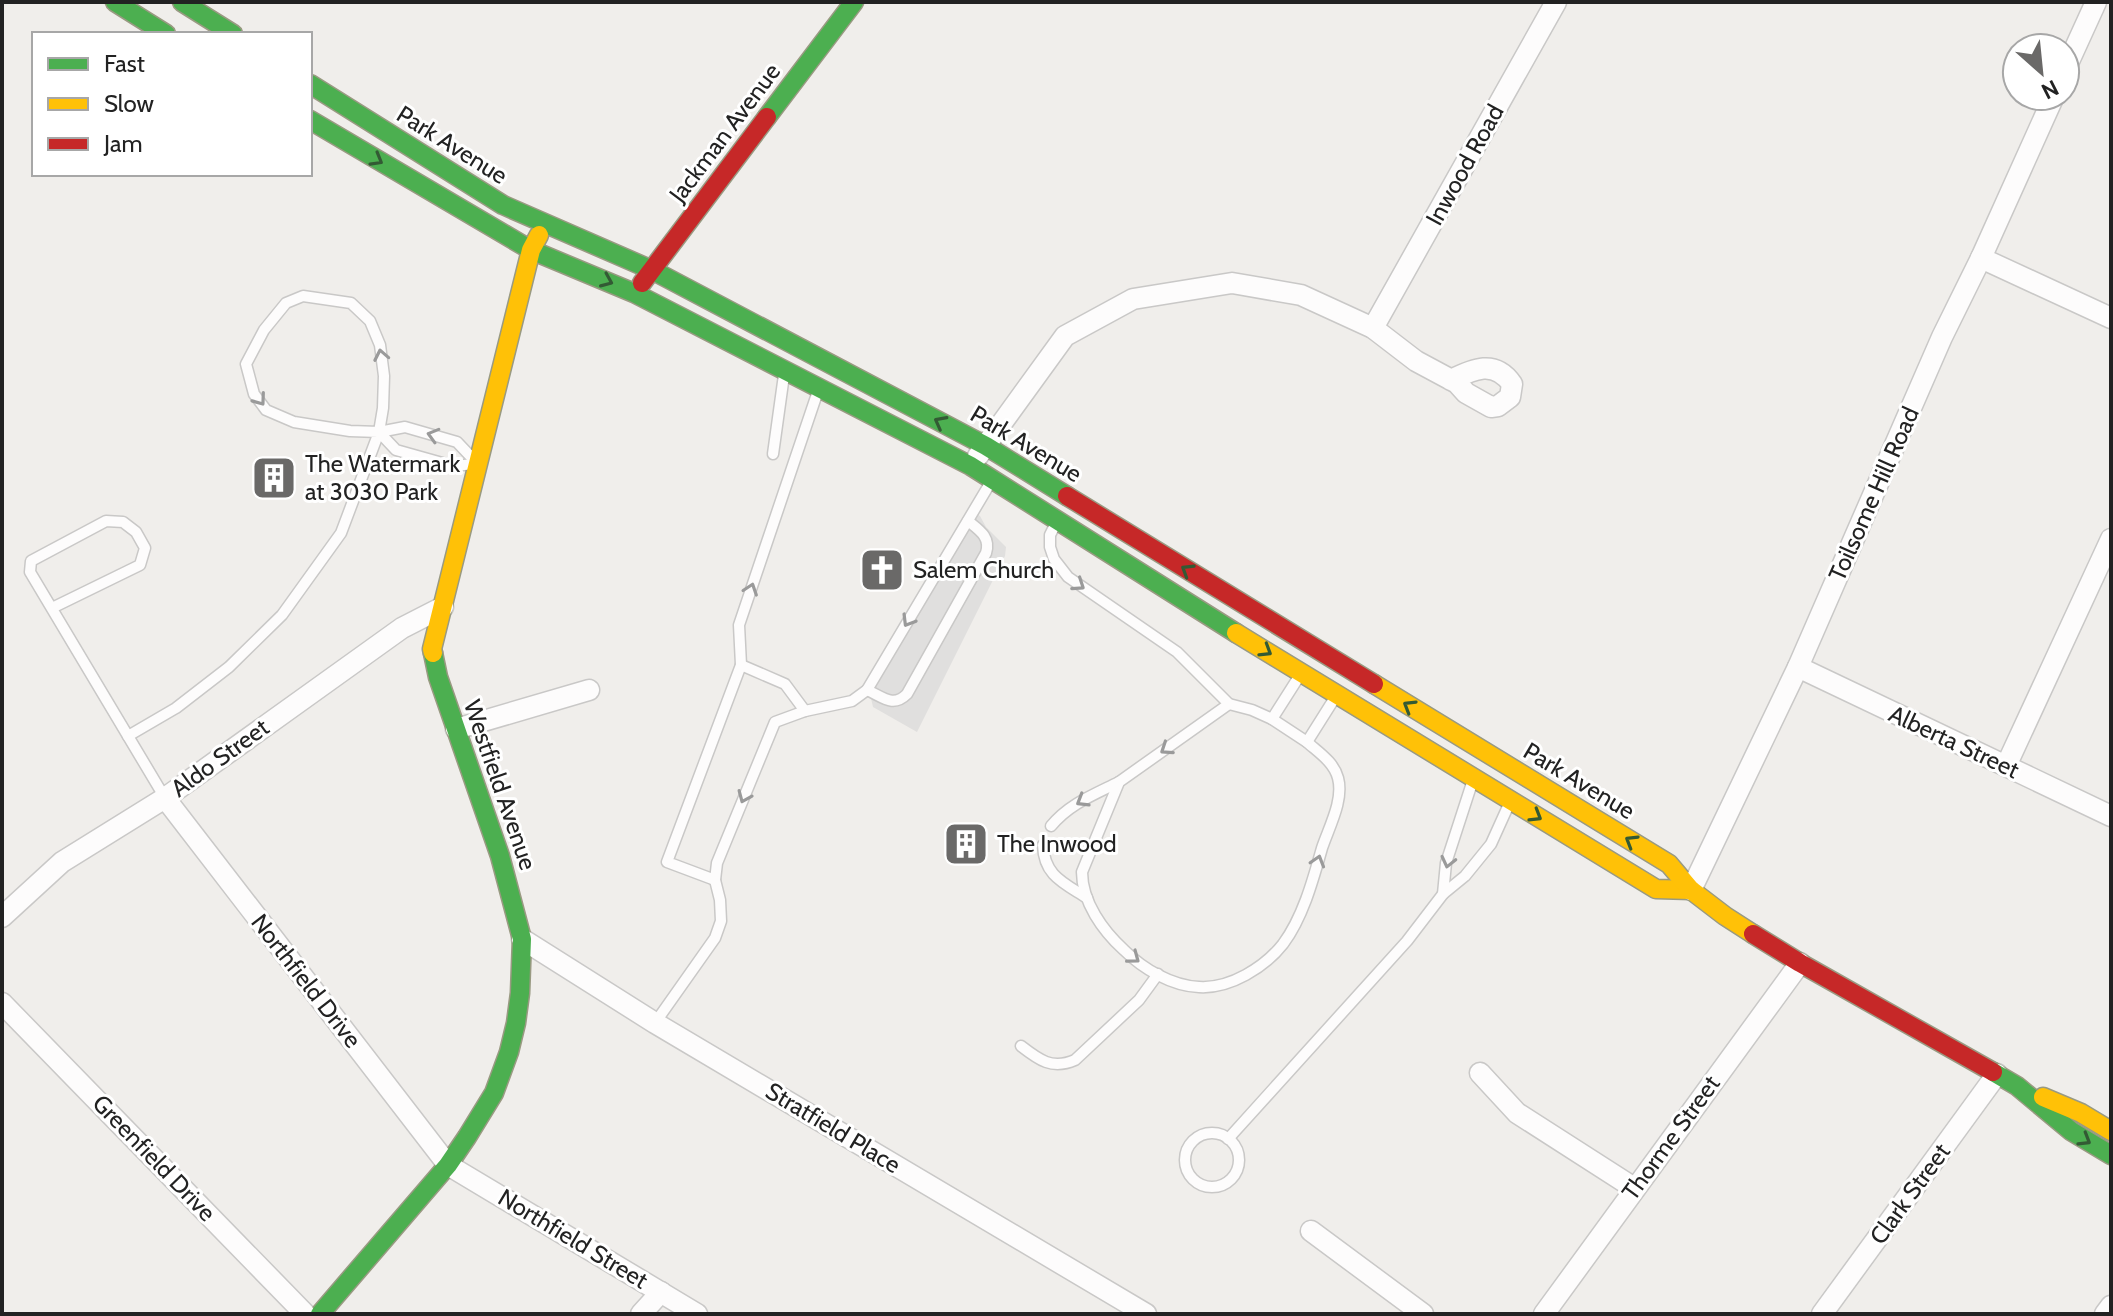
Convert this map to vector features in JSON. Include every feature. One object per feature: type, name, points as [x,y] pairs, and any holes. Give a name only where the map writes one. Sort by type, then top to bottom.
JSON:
[{"type":"main road","points":[[115,2],[163,32]]},
{"type":"main road","points":[[182,2],[212,27]]},
{"type":"main road","points":[[206,2],[212,27]]},
{"type":"main road","name":"Jackman Avenue","points":[[634,293],[854,2]]},
{"type":"main road","name":"Park Avenue","points":[[312,85],[503,205],[652,270],[986,446],[1669,864],[1691,890],[1725,916],[1800,963],[2017,1086],[2081,1113],[2111,1131]]},
{"type":"main road","name":"Park Avenue","points":[[312,121],[531,250],[634,293],[971,466],[1301,673],[1656,889],[1691,890]]},
{"type":"main road","name":"Westfield Avenue","points":[[320,1314],[448,1165],[494,1093],[516,1023],[522,939],[500,856],[438,677],[432,649],[531,250],[545,223]]},
{"type":"main road","name":"Park Avenue","points":[[2017,1086],[2071,1131],[2111,1155]]},
{"type":"street","name":"Inwood Road","points":[[1373,328],[1556,2]]},
{"type":"street","points":[[2081,35],[2096,2]]},
{"type":"street","name":"Toilsome Hill Road","points":[[1691,890],[1798,667],[1942,337],[2047,112]]},
{"type":"street","points":[[1981,258],[2111,318]]},
{"type":"street","points":[[971,466],[1065,336],[1133,299],[1232,283],[1301,295],[1373,328],[1416,361],[1451,380]]},
{"type":"street","points":[[2006,766],[2111,539]]},
{"type":"street","name":"Aldo Street","points":[[2,917],[62,862],[165,798],[402,628],[443,607]]},
{"type":"street","name":"Alberta Street","points":[[1798,667],[2111,816]]},
{"type":"street","points":[[456,729],[589,690]]},
{"type":"street","name":"Northfield Drive","points":[[165,798],[448,1165]]},
{"type":"street","name":"Stratfield Place","points":[[522,939],[655,1023],[1146,1314]]},
{"type":"street","name":"Thorme Street","points":[[1544,1314],[1800,963]]},
{"type":"street","name":"Greenfield Drive","points":[[2,1003],[305,1314]]},
{"type":"street","points":[[1480,1073],[1517,1113],[1634,1188]]},
{"type":"street","name":"Clark Street","points":[[1822,1314],[1997,1074]]},
{"type":"street","name":"Northfield Street","points":[[448,1165],[697,1314]]},
{"type":"street","points":[[1311,1231],[1423,1314]]},
{"type":"street","points":[[641,1314],[661,1292]]},
{"type":"street","points":[[2105,1314],[2111,1306]]},
{"type":"lane","points":[[128,736],[176,708],[229,667],[282,615],[341,533],[368,466],[379,432],[384,376],[380,345],[370,321],[351,303],[303,296],[286,303],[264,330],[246,364],[254,394],[266,410],[294,422],[350,431],[379,432],[405,427],[457,442],[478,464]]},
{"type":"lane","points":[[773,454],[785,369]]},
{"type":"lane","points":[[715,880],[667,862],[741,665],[739,625],[819,387]]},
{"type":"lane","points":[[379,432],[396,450],[453,466],[478,464]]},
{"type":"lane","points":[[655,1023],[715,938],[721,921],[715,880],[717,863],[775,722],[805,711],[852,701],[867,690],[1006,458]]},
{"type":"lane","points":[[1071,499],[1050,535],[1054,559],[1068,577],[1177,652],[1229,704],[1272,719],[1307,742],[1338,776],[1339,798],[1315,873],[1293,928],[1269,958],[1238,978],[1219,985],[1200,987],[1182,984],[1158,974],[1118,945],[1102,926],[1087,898],[1082,872],[1119,782]]},
{"type":"lane","points":[[52,608],[140,565],[145,548],[136,532],[123,522],[106,521],[31,561],[30,572],[165,798]]},
{"type":"lane","points":[[867,690],[893,702],[900,701],[907,694],[986,553],[989,544],[985,536],[968,521]]},
{"type":"lane","points":[[741,665],[785,684],[805,711]]},
{"type":"lane","points":[[1272,719],[1301,673]]},
{"type":"lane","points":[[1307,742],[1337,695]]},
{"type":"lane","points":[[1051,826],[1060,814],[1089,795],[1119,782],[1229,704]]},
{"type":"lane","points":[[1443,894],[1446,863],[1473,778]]},
{"type":"lane","points":[[1228,1139],[1407,941],[1443,894],[1465,876],[1491,844],[1511,801]]},
{"type":"lane","points":[[1043,845],[1044,860],[1050,870],[1087,898]]},
{"type":"lane","points":[[1021,1046],[1048,1064],[1066,1064],[1075,1060],[1139,1000],[1158,974]]},
{"type":"lane","points":[[1209,1133],[1228,1139],[1239,1156],[1235,1175],[1228,1183],[1218,1187],[1198,1184],[1188,1173],[1185,1163],[1191,1143],[1209,1133]]},
{"type":"shaded area","points":[[969,509],[980,516],[986,527],[1006,547],[1005,556],[917,732],[873,707],[867,681]]},
{"type":"traffic: fast","points":[[115,2],[163,32]]},
{"type":"traffic: fast","points":[[182,2],[230,32]]},
{"type":"traffic: fast","points":[[767,117],[854,2]]},
{"type":"traffic: fast","points":[[312,85],[503,205],[652,270],[986,446],[1067,496]]},
{"type":"traffic: fast","points":[[312,121],[531,250],[634,293],[971,466],[1236,633]]},
{"type":"traffic: fast","points":[[320,1314],[448,1165],[467,1137],[494,1093],[516,1023],[522,939],[500,856],[438,677],[433,653]]},
{"type":"traffic: fast","points":[[1993,1072],[2017,1086],[2071,1131],[2111,1155]]},
{"type":"traffic: slow","points":[[433,653],[531,250],[539,235]]},
{"type":"traffic: slow","points":[[1236,633],[1656,889],[1691,890]]},
{"type":"traffic: slow","points":[[1374,684],[1669,864],[1691,890],[1753,934]]},
{"type":"traffic: slow","points":[[2043,1097],[2081,1113],[2111,1131]]},
{"type":"traffic: jam","points":[[642,283],[767,117]]},
{"type":"traffic: jam","points":[[1067,496],[1374,684]]},
{"type":"traffic: jam","points":[[1753,934],[1993,1072]]},
{"type":"place","name":"The Watermark at 3030 Park","points":[[274,478]]},
{"type":"place","name":"Salem Church","points":[[882,570]]},
{"type":"place","name":"The Inwood","points":[[966,844]]}]
